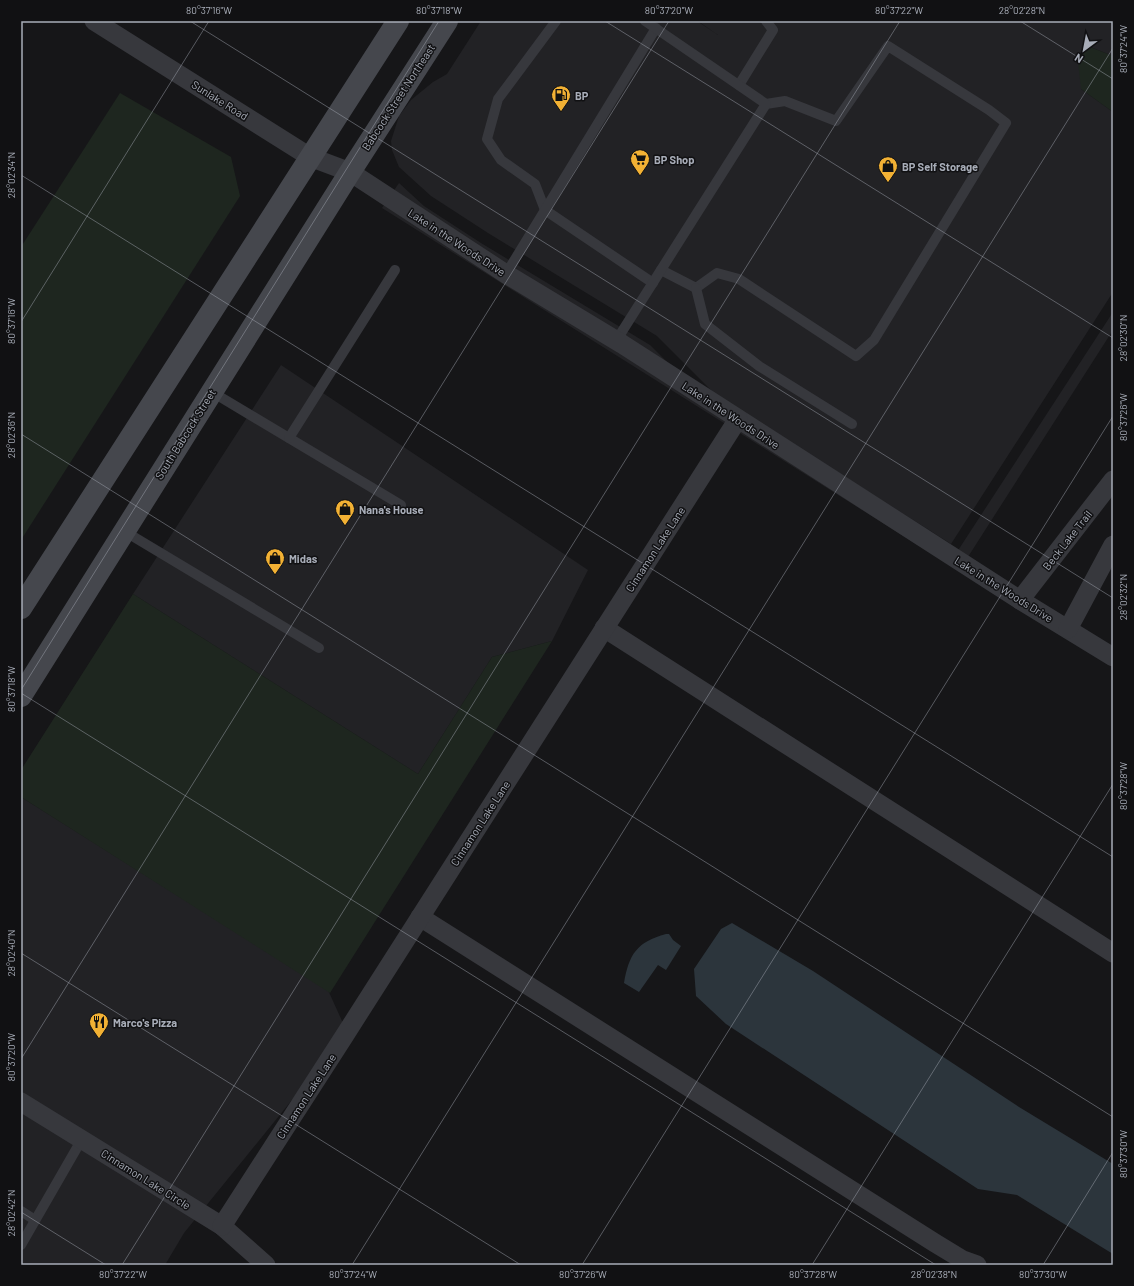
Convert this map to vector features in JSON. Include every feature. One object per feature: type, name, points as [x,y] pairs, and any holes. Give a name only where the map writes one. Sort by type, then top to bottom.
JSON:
[{"type":"main road","points":[[21,608],[398,21]]},
{"type":"main road","name":"Babcock Street Northeast","points":[[350,172],[447,21]]},
{"type":"main road","name":"South Babcock Street","points":[[21,696],[350,172]]},
{"type":"street","name":"Sunlake Road","points":[[94,21],[310,157],[350,172]]},
{"type":"street","name":"Lake in the Woods Drive","points":[[350,172],[506,274],[616,341],[1020,600],[1113,657]]},
{"type":"street","name":"Cinnamon Lake Lane","points":[[222,1226],[738,419]]},
{"type":"street","name":"Beck Lake Trail","points":[[1020,600],[1113,480]]},
{"type":"street","points":[[1068,629],[1113,545]]},
{"type":"street","points":[[604,628],[1113,953]]},
{"type":"street","points":[[420,916],[935,1243],[963,1260],[977,1265]]},
{"type":"street","name":"Cinnamon Lake Circle","points":[[21,1102],[222,1226],[266,1265]]},
{"type":"lane","points":[[556,21],[498,99],[487,139],[501,160],[535,184],[545,210],[653,283]]},
{"type":"lane","points":[[645,21],[766,104],[785,101],[836,120],[888,46],[989,110],[1006,123],[874,340],[856,356],[739,279],[717,273],[696,288]]},
{"type":"lane","points":[[739,85],[772,30],[766,21]]},
{"type":"lane","points":[[506,274],[656,28]]},
{"type":"lane","points":[[616,341],[766,104]]},
{"type":"lane","points":[[289,438],[395,270]]},
{"type":"lane","points":[[661,270],[696,288],[705,324],[759,366],[852,424]]},
{"type":"lane","points":[[212,392],[401,505]]},
{"type":"lane","points":[[124,531],[319,648]]},
{"type":"lane","points":[[21,1245],[82,1139]]},
{"type":"lane","points":[[21,1211],[35,1220]]},
{"type":"shaded area","points":[[481,21],[697,21],[718,35],[698,21],[1113,21],[1113,56],[1085,45],[1081,89],[1113,112],[1113,292],[951,544],[716,395],[657,336],[488,233],[431,196],[399,167],[392,150],[391,141],[399,116],[411,100],[433,82],[447,74]]},
{"type":"shaded area","points":[[1085,45],[1113,56],[1113,112],[1081,89],[1078,61]]},
{"type":"shaded area","points":[[120,93],[231,157],[240,196],[21,540],[21,247]]},
{"type":"shaded area","points":[[399,183],[424,206],[481,243],[650,345],[710,405],[957,552],[1113,312],[1113,330],[959,571],[382,208]]},
{"type":"shaded area","points":[[281,365],[588,570],[552,641],[492,657],[418,774],[133,594]]},
{"type":"shaded area","points":[[133,594],[418,774],[492,657],[552,641],[330,993],[21,797],[21,770]]},
{"type":"shaded area","points":[[21,797],[328,990],[347,1032],[184,1233],[165,1265],[21,1265]]},
{"type":"shaded area","points":[[732,923],[813,971],[1019,1107],[1113,1164],[1113,1254],[1017,1195],[978,1189],[726,1024],[696,996],[694,969],[721,929]]},
{"type":"shaded area","points":[[669,934],[673,940],[681,946],[666,970],[658,965],[639,992],[624,983],[632,957],[641,945],[656,937]]},
{"type":"place","name":"BP","points":[[561,112]]},
{"type":"place","name":"BP Shop","points":[[640,176]]},
{"type":"place","name":"BP Self Storage","points":[[888,183]]},
{"type":"place","name":"Nana's House","points":[[345,526]]},
{"type":"place","name":"Midas","points":[[275,575]]},
{"type":"place","name":"Marco's Pizza","points":[[99,1039]]}]
